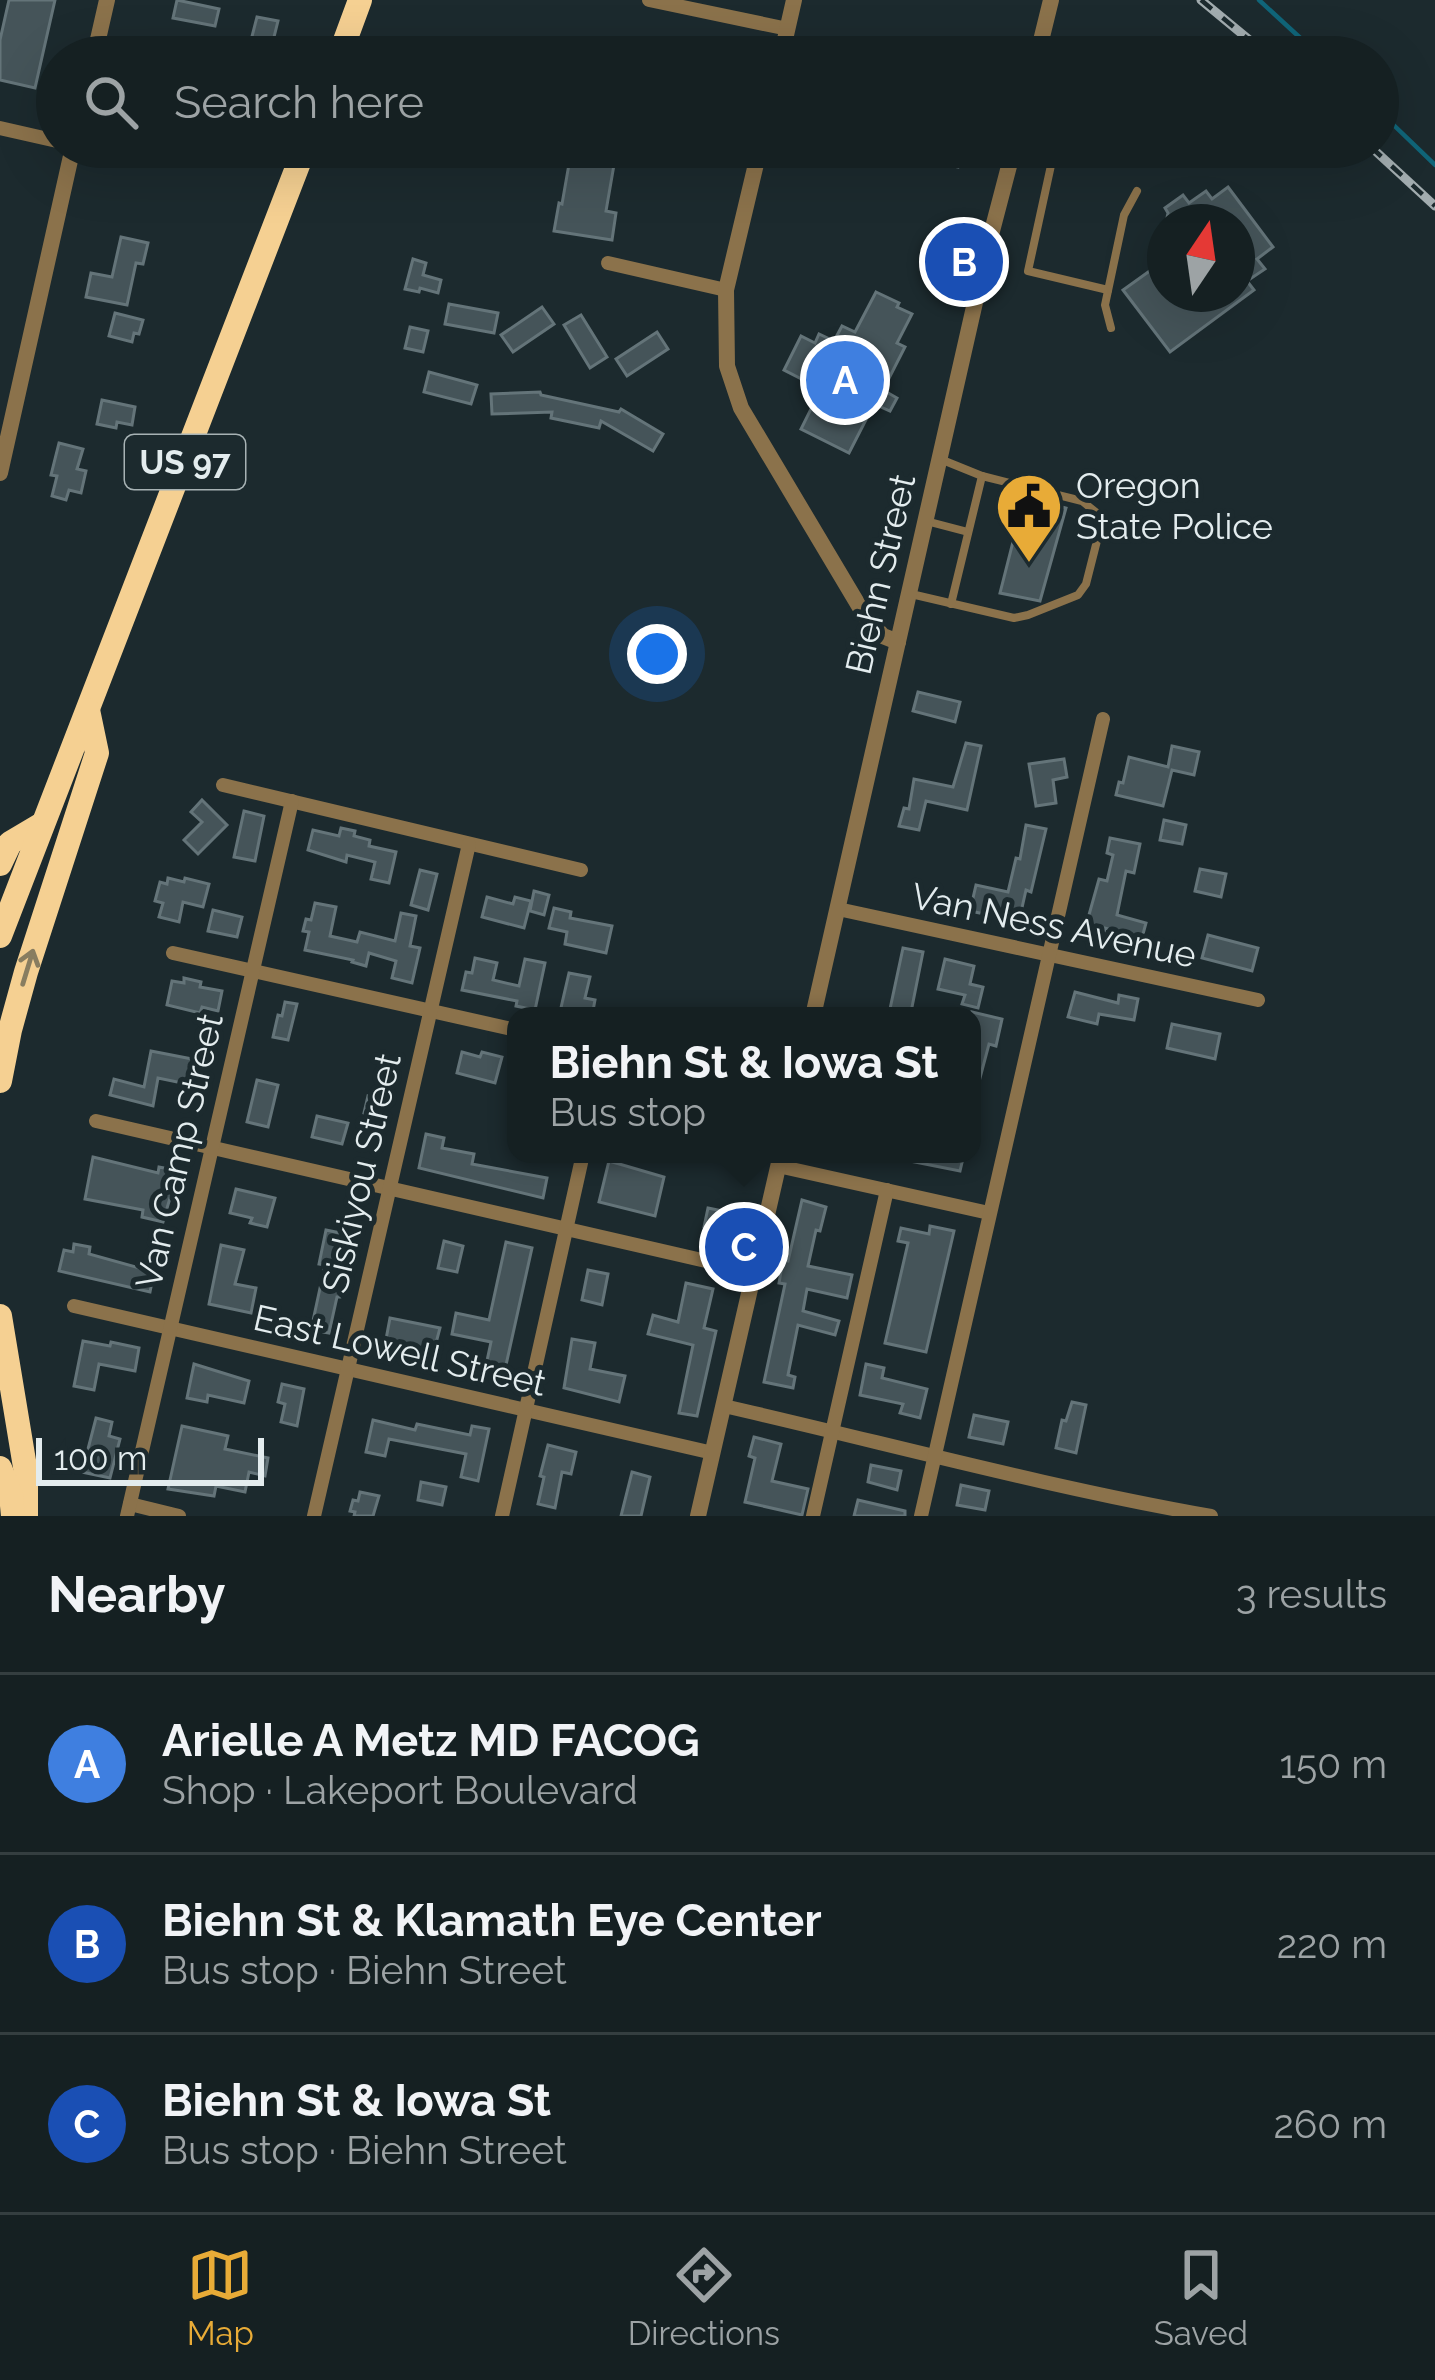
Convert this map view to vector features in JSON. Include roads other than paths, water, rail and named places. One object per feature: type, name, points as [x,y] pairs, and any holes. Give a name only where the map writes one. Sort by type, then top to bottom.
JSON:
[{"type":"highway","points":[[347,36],[360,0]]},
{"type":"highway","name":"US 97","points":[[0,936],[297,168]]},
{"type":"highway","points":[[0,1081],[26,972],[98,753],[88,710]]},
{"type":"highway","points":[[0,864],[10,843],[43,824]]},
{"type":"highway","points":[[0,1316],[26,1472],[26,1516]]},
{"type":"highway","points":[[0,1468],[13,1516]]},
{"type":"street","points":[[99,36],[107,0]]},
{"type":"street","points":[[650,0],[788,28]]},
{"type":"street","points":[[786,36],[794,0]]},
{"type":"street","points":[[1043,36],[1052,0]]},
{"type":"street","points":[[0,128],[36,136]]},
{"type":"street","points":[[0,473],[68,168]]},
{"type":"street","points":[[755,168],[726,290],[727,366],[740,408],[866,616],[883,636],[898,643]]},
{"type":"street","name":"Biehn Street","points":[[815,1007],[1009,168]]},
{"type":"street","points":[[608,263],[726,290]]},
{"type":"street","points":[[921,1516],[1103,719]]},
{"type":"street","points":[[223,785],[580,870]]},
{"type":"street","name":"Van Camp Street","points":[[128,1510],[292,801]]},
{"type":"street","name":"Siskiyou Street","points":[[314,1516],[469,844]]},
{"type":"street","name":"Van Ness Avenue","points":[[838,909],[1258,1000]]},
{"type":"street","points":[[173,953],[507,1028]]},
{"type":"street","points":[[96,1121],[754,1272]]},
{"type":"street","points":[[502,1516],[581,1163]]},
{"type":"street","points":[[698,1516],[779,1163]]},
{"type":"street","points":[[791,1163],[989,1213]]},
{"type":"street","points":[[813,1516],[887,1190]]},
{"type":"street","name":"East Lowell Street","points":[[74,1306],[712,1453]]},
{"type":"street","points":[[724,1406],[1143,1510],[1211,1516]]},
{"type":"street","points":[[128,1510],[179,1516]]},
{"type":"lane","points":[[1050,168],[1028,271],[1108,290]]},
{"type":"lane","points":[[1111,328],[1105,305],[1124,215],[1137,191]]},
{"type":"lane","points":[[910,593],[1014,618],[1028,616],[1078,595],[1086,584],[1101,525],[1097,513],[1082,501],[982,476],[940,459]]},
{"type":"lane","points":[[951,604],[982,476]]},
{"type":"lane","points":[[926,521],[968,532]]},
{"type":"waterway","points":[[1259,0],[1298,36]]},
{"type":"waterway","points":[[1399,130],[1435,165]]},
{"type":"railway","points":[[1201,0],[1245,36]]},
{"type":"railway","points":[[1394,168],[1435,206]]},
{"type":"place","name":"Biehn St & Klamath Eye Center","points":[[964,262]]},
{"type":"place","name":"Arielle A Metz MD FACOG","points":[[845,380]]},
{"type":"place","name":"Oregon State Police","points":[[1029,565]]},
{"type":"place","name":"Biehn St & Iowa St","points":[[744,1247]]}]
